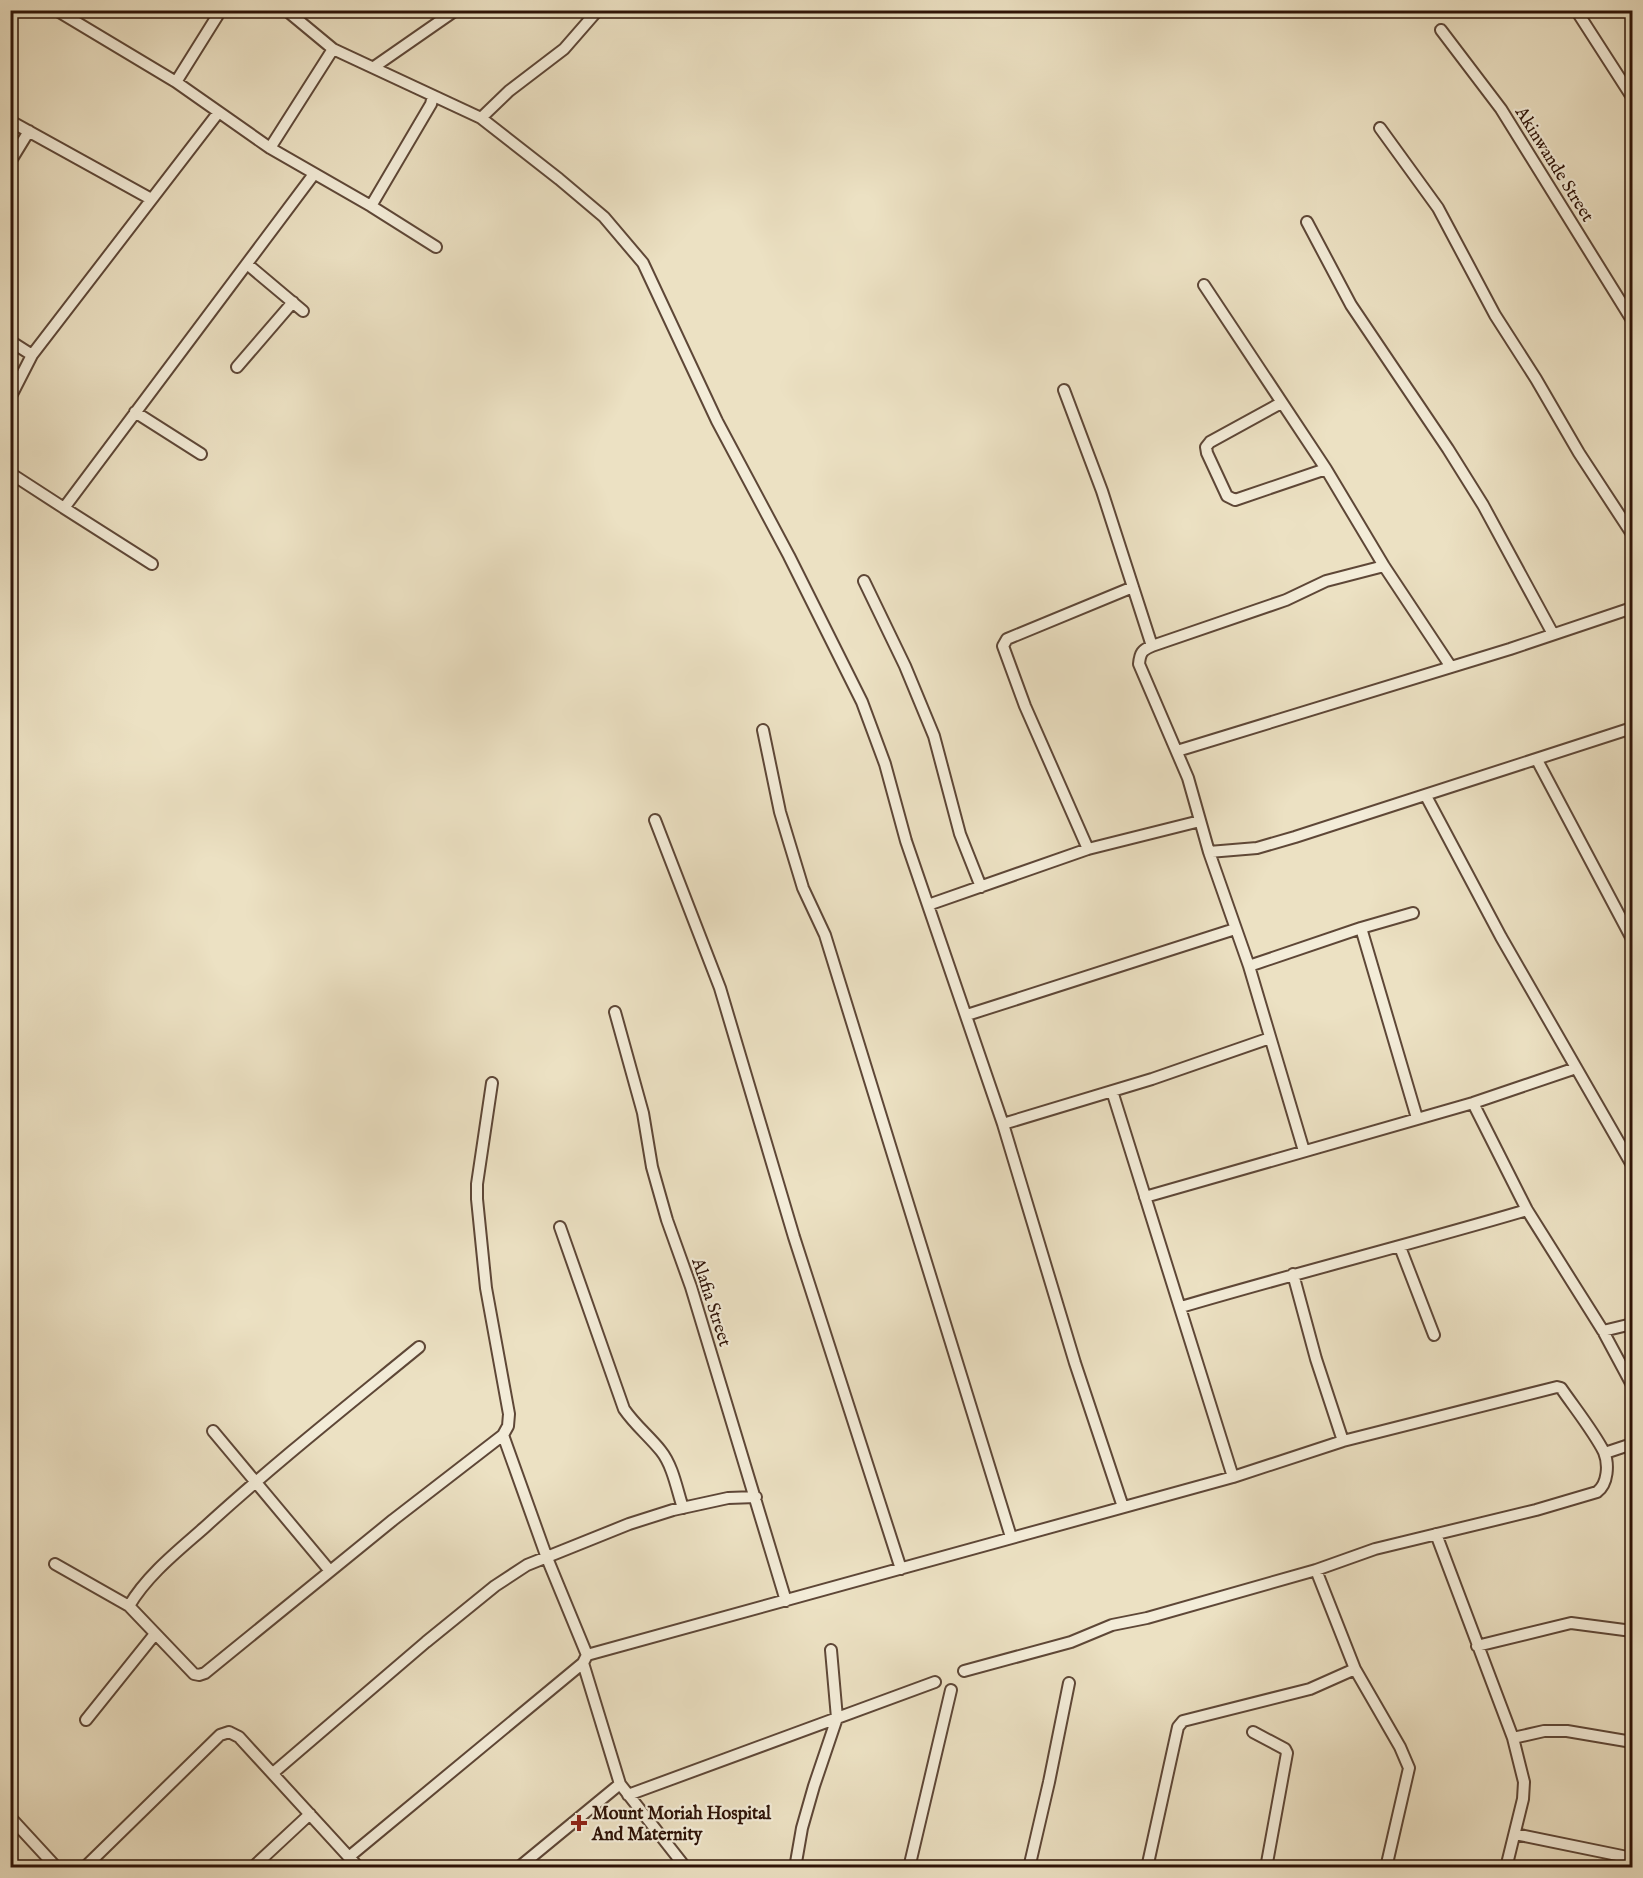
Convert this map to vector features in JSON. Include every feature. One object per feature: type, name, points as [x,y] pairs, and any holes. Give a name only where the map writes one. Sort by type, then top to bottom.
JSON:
[{"type":"street","points":[[56,10],[69,14],[176,82],[270,148],[436,246]]},
{"type":"street","points":[[176,82],[221,10]]},
{"type":"street","points":[[286,10],[333,49],[482,118],[604,217],[642,264],[717,421],[862,702],[885,764],[906,841],[1003,1124],[1075,1363],[1123,1507]]},
{"type":"street","points":[[374,67],[456,10]]},
{"type":"street","points":[[482,118],[509,91],[564,49],[598,10]]},
{"type":"street","points":[[1576,10],[1632,97]]},
{"type":"street","name":"Akinwande Street","points":[[1441,30],[1501,109],[1632,320]]},
{"type":"street","points":[[270,148],[333,49]]},
{"type":"street","points":[[371,206],[431,104],[433,96]]},
{"type":"street","points":[[10,398],[32,355],[218,112]]},
{"type":"street","points":[[10,121],[151,199]]},
{"type":"street","points":[[1380,128],[1438,208],[1495,315],[1579,453],[1632,534]]},
{"type":"street","points":[[10,162],[29,131]]},
{"type":"street","points":[[64,508],[314,174]]},
{"type":"street","points":[[1308,222],[1351,305],[1477,495],[1553,634]]},
{"type":"street","points":[[246,264],[303,311]]},
{"type":"street","points":[[1204,285],[1326,469],[1384,566],[1451,666]]},
{"type":"street","points":[[237,367],[293,302]]},
{"type":"street","points":[[10,341],[32,355]]},
{"type":"street","points":[[1064,390],[1102,492],[1152,646]]},
{"type":"street","points":[[1281,403],[1210,442],[1206,447],[1227,496],[1234,500],[1326,469]]},
{"type":"street","points":[[135,412],[201,454]]},
{"type":"street","points":[[10,473],[152,564]]},
{"type":"street","points":[[1304,1150],[1249,966],[1209,852],[1188,778],[1139,663],[1140,654],[1152,646],[1286,600],[1326,581],[1384,566]]},
{"type":"street","points":[[864,580],[905,666],[934,736],[960,834],[981,887]]},
{"type":"street","points":[[1088,849],[1025,706],[1004,646],[1007,639],[1133,587]]},
{"type":"street","points":[[1177,751],[1510,649],[1632,608]]},
{"type":"street","points":[[1209,852],[1257,848],[1426,796],[1632,728]]},
{"type":"street","points":[[763,730],[780,812],[804,888],[825,935],[1011,1538]]},
{"type":"street","points":[[1537,760],[1632,939]]},
{"type":"street","points":[[1426,796],[1501,937],[1632,1165]]},
{"type":"street","points":[[656,820],[720,988],[801,1259],[901,1569]]},
{"type":"street","points":[[928,905],[1088,849],[1200,821]]},
{"type":"street","points":[[1249,966],[1413,913]]},
{"type":"street","points":[[1361,928],[1417,1118]]},
{"type":"street","points":[[967,1015],[1235,929]]},
{"type":"street","name":"Alafia Street","points":[[615,1012],[643,1113],[652,1167],[667,1220],[691,1287],[786,1601]]},
{"type":"street","points":[[1003,1124],[1112,1091],[1270,1038]]},
{"type":"street","points":[[1145,1197],[1473,1103],[1576,1068]]},
{"type":"street","points":[[55,1564],[129,1606],[194,1674],[199,1675],[205,1673],[503,1435],[508,1426],[509,1414],[486,1287],[477,1199],[477,1184],[492,1083]]},
{"type":"street","points":[[1112,1091],[1233,1477]]},
{"type":"street","points":[[1473,1103],[1527,1210],[1603,1331],[1632,1385]]},
{"type":"street","points":[[1181,1307],[1527,1210]]},
{"type":"street","points":[[560,1227],[624,1409],[668,1462],[683,1508]]},
{"type":"street","points":[[1400,1247],[1434,1335]]},
{"type":"street","points":[[1293,1274],[1316,1359],[1342,1441]]},
{"type":"street","points":[[1603,1331],[1632,1324]]},
{"type":"street","points":[[129,1606],[143,1587],[179,1550],[254,1482],[419,1347]]},
{"type":"street","points":[[350,1856],[585,1659],[1233,1477],[1342,1441],[1557,1387],[1561,1388],[1605,1453],[1606,1479],[1603,1487],[1597,1492],[1536,1510],[1375,1549],[1316,1570],[1147,1618],[1112,1624],[1071,1642],[964,1671]]},
{"type":"street","points":[[213,1431],[330,1571]]},
{"type":"street","points":[[503,1435],[585,1659],[620,1784],[686,1868]]},
{"type":"street","points":[[1605,1453],[1632,1444]]},
{"type":"street","points":[[273,1773],[495,1586],[527,1565],[628,1524],[728,1498],[756,1497]]},
{"type":"street","points":[[1436,1534],[1514,1738],[1524,1782],[1523,1799],[1506,1868]]},
{"type":"street","points":[[1316,1570],[1355,1669],[1409,1767],[1386,1868]]},
{"type":"street","points":[[1478,1646],[1571,1623],[1632,1631]]},
{"type":"street","points":[[86,1720],[155,1634]]},
{"type":"street","points":[[795,1868],[813,1786],[837,1718],[831,1650]]},
{"type":"street","points":[[1147,1868],[1178,1727],[1183,1721],[1310,1689],[1355,1669]]},
{"type":"street","points":[[628,1795],[935,1682]]},
{"type":"street","points":[[1029,1868],[1069,1683]]},
{"type":"street","points":[[909,1868],[951,1690]]},
{"type":"street","points":[[1514,1738],[1544,1731],[1567,1731],[1632,1742]]},
{"type":"street","points":[[84,1868],[220,1735],[229,1732],[239,1737],[359,1868]]},
{"type":"street","points":[[1253,1732],[1285,1749],[1287,1753],[1266,1868]]},
{"type":"street","points":[[518,1868],[620,1784]]},
{"type":"street","points":[[252,1868],[310,1814]]},
{"type":"street","points":[[10,1817],[57,1868]]},
{"type":"street","points":[[1515,1834],[1632,1858]]},
{"type":"place","name":"Mount Moriah Hospital And Maternity","points":[[579,1823]]}]
